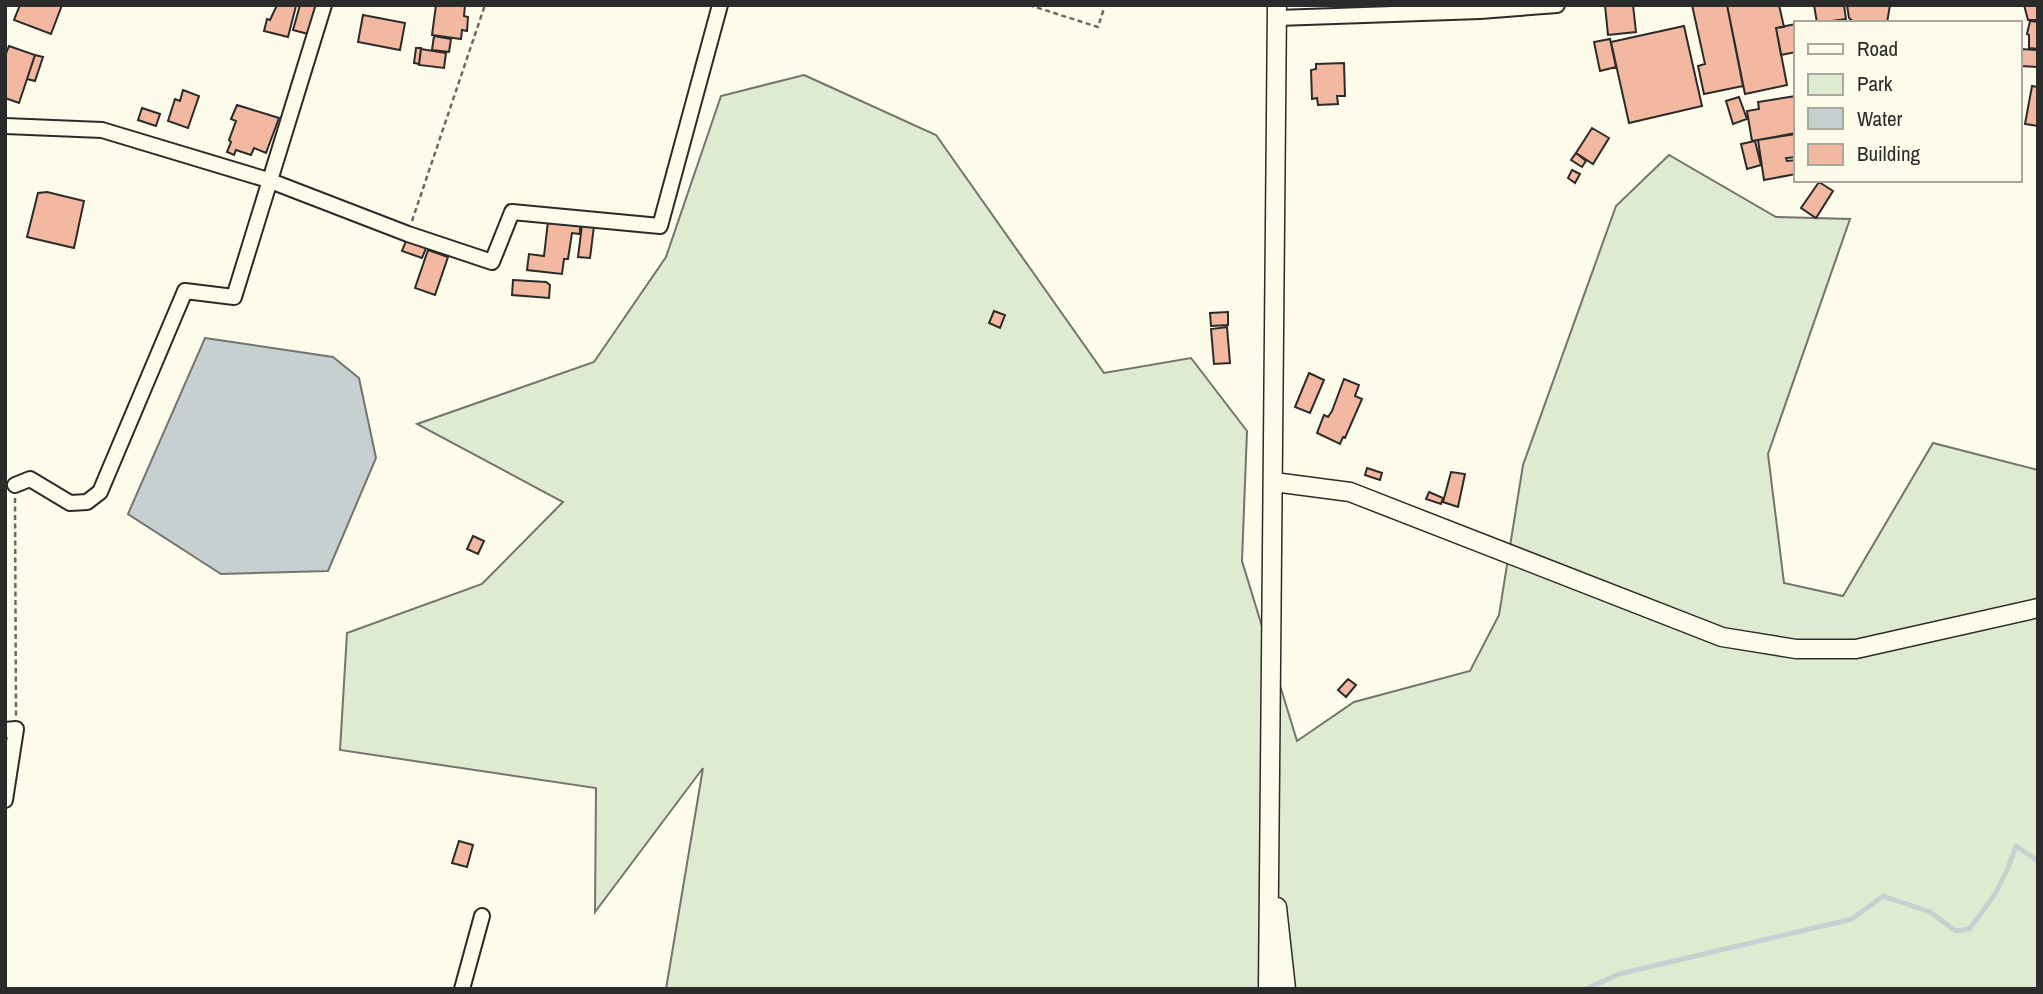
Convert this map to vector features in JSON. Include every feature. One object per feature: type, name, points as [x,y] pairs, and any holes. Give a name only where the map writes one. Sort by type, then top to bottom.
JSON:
[{"type":"street","points":[[15,485],[30,480],[69,503],[87,502],[100,492],[185,291],[234,297],[324,5]]},
{"type":"street","points":[[5,126],[102,130],[268,180],[408,234],[492,262],[512,212],[660,226],[720,5]]},
{"type":"street","points":[[1268,989],[1277,11],[1480,11],[1557,5]]},
{"type":"street","points":[[1274,482],[1350,492],[1723,637],[1796,649],[1856,649],[2038,608]]},
{"type":"street","points":[[5,800],[10,729]]},
{"type":"street","points":[[1268,831],[1286,989]]},
{"type":"street","points":[[462,989],[482,916]]},
{"type":"path","points":[[408,234],[485,5]]},
{"type":"path","points":[[1029,5],[1098,27],[1105,5]]},
{"type":"path","points":[[10,729],[15,485]]},
{"type":"green space","points":[[804,75],[936,135],[1104,373],[1191,358],[1247,431],[1242,561],[1297,741],[1354,702],[1470,671],[1499,615],[1523,465],[1616,206],[1669,155],[1776,217],[1850,219],[1768,454],[1784,583],[1843,596],[1933,443],[2038,470],[2038,989],[666,989],[703,768],[595,912],[596,788],[340,750],[347,633],[482,584],[563,502],[417,424],[594,362],[666,257],[721,96]]},
{"type":"water","points":[[205,338],[333,357],[359,378],[376,458],[328,571],[221,574],[128,514]]},
{"type":"building","points":[[20,5],[62,5],[51,34],[14,20]]},
{"type":"building","points":[[277,5],[296,6],[288,37],[264,31],[267,19],[270,20]]},
{"type":"building","points":[[300,5],[317,5],[308,34],[293,30]]},
{"type":"building","points":[[436,5],[465,5],[467,31],[462,30],[461,39],[432,35]]},
{"type":"building","points":[[1605,5],[1633,5],[1636,32],[1608,35]]},
{"type":"building","points":[[1692,5],[1727,5],[1743,86],[1704,94],[1698,66],[1705,64]]},
{"type":"building","points":[[1727,5],[1779,5],[1784,27],[1776,28],[1787,85],[1745,94]]},
{"type":"building","points":[[1814,5],[1844,5],[1846,19],[1817,21]]},
{"type":"building","points":[[1847,5],[1890,5],[1887,21],[1853,21],[1849,18]]},
{"type":"building","points":[[2024,5],[2038,5],[2038,20],[2028,20]]},
{"type":"building","points":[[363,15],[405,23],[400,50],[358,42]]},
{"type":"building","points":[[2030,21],[2038,22],[2038,49],[2029,48],[2027,34]]},
{"type":"building","points":[[1794,24],[1794,52],[1781,55],[1776,28]]},
{"type":"building","points":[[1684,26],[1702,106],[1629,123],[1611,42]]},
{"type":"building","points":[[434,36],[451,39],[449,52],[432,50]]},
{"type":"building","points":[[1610,39],[1616,67],[1600,71],[1594,42]]},
{"type":"building","points":[[9,46],[35,55],[19,103],[5,98],[5,56]]},
{"type":"building","points":[[416,48],[421,48],[419,64],[414,63]]},
{"type":"building","points":[[421,49],[446,53],[444,68],[419,65]]},
{"type":"building","points":[[2022,49],[2038,50],[2038,67],[2022,66]]},
{"type":"building","points":[[35,55],[43,57],[35,81],[27,79]]},
{"type":"building","points":[[1344,63],[1345,96],[1337,96],[1338,104],[1318,105],[1317,98],[1312,99],[1311,70],[1316,69],[1316,64]]},
{"type":"building","points":[[2032,86],[2038,87],[2038,126],[2025,124]]},
{"type":"building","points":[[183,90],[199,96],[188,128],[168,121],[175,99],[180,101]]},
{"type":"building","points":[[1794,96],[1794,133],[1752,141],[1747,111],[1759,109],[1758,102]]},
{"type":"building","points":[[1739,97],[1747,119],[1733,124],[1726,101]]},
{"type":"building","points":[[237,105],[279,118],[266,153],[254,148],[251,155],[236,150],[234,155],[227,152],[236,121],[231,119]]},
{"type":"building","points":[[142,108],[160,114],[156,126],[138,120]]},
{"type":"building","points":[[1592,128],[1609,138],[1593,164],[1576,153]]},
{"type":"building","points":[[1794,134],[1794,157],[1786,158],[1787,161],[1794,160],[1794,174],[1764,180],[1758,140]]},
{"type":"building","points":[[1755,141],[1761,165],[1747,169],[1741,144]]},
{"type":"building","points":[[1576,153],[1586,161],[1582,167],[1571,160]]},
{"type":"building","points":[[1572,170],[1580,174],[1575,183],[1568,178]]},
{"type":"building","points":[[1819,182],[1833,191],[1816,218],[1801,208]]},
{"type":"building","points":[[47,192],[84,201],[74,248],[27,237],[38,193]]},
{"type":"building","points":[[548,221],[580,225],[580,234],[572,233],[568,259],[564,259],[562,274],[527,270],[529,254],[544,256]]},
{"type":"building","points":[[582,225],[594,226],[590,258],[578,257]]},
{"type":"building","points":[[406,241],[426,248],[422,258],[402,251]]},
{"type":"building","points":[[428,250],[448,257],[435,295],[415,288]]},
{"type":"building","points":[[513,280],[546,282],[550,285],[549,298],[512,295]]},
{"type":"building","points":[[994,311],[1005,315],[1000,328],[989,323]]},
{"type":"building","points":[[1228,312],[1228,325],[1211,326],[1210,313]]},
{"type":"building","points":[[1227,327],[1230,363],[1214,364],[1211,329]]},
{"type":"building","points":[[1309,373],[1324,380],[1310,413],[1295,407]]},
{"type":"building","points":[[1344,379],[1359,385],[1355,396],[1362,399],[1340,444],[1317,433],[1324,415],[1328,417],[1332,411]]},
{"type":"building","points":[[1367,468],[1382,473],[1380,480],[1365,475]]},
{"type":"building","points":[[1451,472],[1465,474],[1458,507],[1443,502]]},
{"type":"building","points":[[1429,492],[1443,498],[1441,504],[1426,499]]},
{"type":"building","points":[[473,536],[484,541],[478,554],[467,549]]},
{"type":"building","points":[[1348,679],[1356,685],[1346,697],[1338,690]]},
{"type":"building","points":[[459,841],[473,845],[467,867],[452,863]]},
{"type":"waterway","points":[[1586,989],[1619,974],[1852,919],[1883,896],[1930,912],[1956,931],[1969,929],[1997,890],[2016,846],[2038,861]]}]
